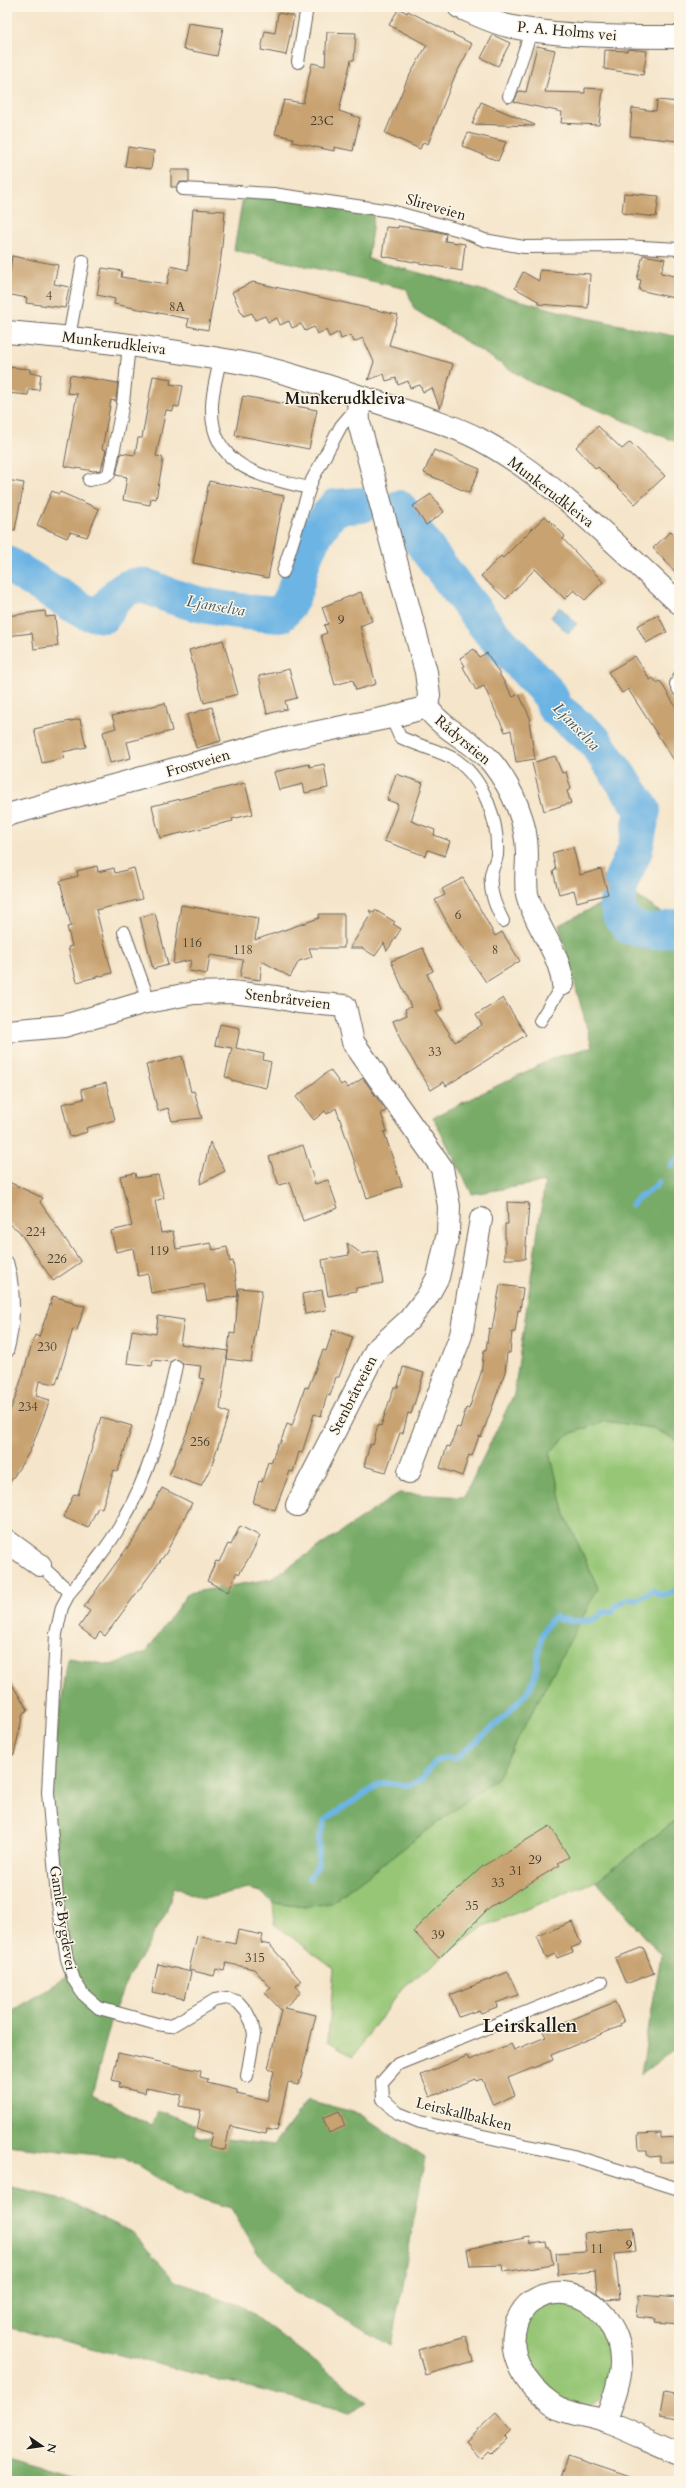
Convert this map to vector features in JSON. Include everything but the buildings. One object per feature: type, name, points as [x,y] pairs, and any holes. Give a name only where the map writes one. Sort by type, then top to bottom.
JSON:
[{"type":"street","name":"P. A. Holms vei","points":[[459,7],[486,19],[532,30],[637,37],[679,37]]},
{"type":"street","name":"Munkerudkleiva","points":[[7,332],[69,337],[179,351],[245,364],[358,402],[440,423],[479,439],[525,468],[599,530],[679,603]]},
{"type":"street","name":"Rådyrstien","points":[[358,402],[359,423],[426,672],[429,695],[427,707],[441,724],[484,754],[500,774],[516,801],[527,841],[528,894],[558,960],[563,984]]},
{"type":"street","name":"Frostveien","points":[[7,815],[284,739],[391,718],[427,707]]},
{"type":"street","name":"Stenbråtveien","points":[[7,1031],[64,1026],[149,1002],[194,993],[231,992],[276,997],[298,1002],[345,1006],[353,1042],[431,1151],[444,1175],[450,1206],[448,1232],[438,1276],[427,1298],[409,1320],[376,1350],[297,1505]]},
{"type":"street","points":[[409,1472],[461,1335],[481,1219]]},
{"type":"street","points":[[438,1276],[470,1285]]},
{"type":"street","points":[[7,1541],[40,1566]]},
{"type":"street","points":[[605,2422],[620,2376],[621,2362],[619,2345],[608,2320],[599,2309],[579,2296],[554,2294],[531,2302],[519,2317],[514,2335],[513,2348],[516,2361],[531,2385],[553,2405],[605,2422],[679,2453]]},
{"type":"lane","points":[[298,62],[307,7]]},
{"type":"lane","points":[[509,96],[532,30]]},
{"type":"lane","name":"Slireveien","points":[[183,189],[273,194],[391,211],[463,231],[484,240],[524,247],[622,246],[679,250]]},
{"type":"lane","points":[[69,337],[83,261]]},
{"type":"lane","points":[[89,480],[104,477],[109,474],[123,403],[129,345]]},
{"type":"lane","points":[[220,360],[211,410],[214,431],[220,446],[234,460],[252,472],[268,478],[309,488]]},
{"type":"lane","points":[[283,572],[309,488],[342,426],[358,402]]},
{"type":"lane","points":[[679,677],[676,684],[679,690]]},
{"type":"lane","points":[[391,718],[400,736],[455,760],[469,771],[479,784],[486,800],[495,834],[496,863],[491,874],[494,904],[504,921]]},
{"type":"lane","points":[[124,932],[149,1002]]},
{"type":"lane","points":[[540,1021],[563,984]]},
{"type":"lane","points":[[7,1262],[12,1278],[12,1317],[7,1352]]},
{"type":"lane","name":"Gamle Bygdevei","points":[[176,1366],[156,1445],[130,1508],[97,1560],[70,1592],[62,1607],[56,1634],[48,1792],[57,1898],[67,1959],[74,1980],[83,1994],[100,2008],[157,2024],[171,2026],[215,2000],[227,1998],[238,2002],[246,2011],[252,2023],[254,2035],[247,2076]]},
{"type":"lane","points":[[40,1566],[70,1592]]},
{"type":"lane","name":"Leirskallbakken","points":[[601,1982],[398,2064],[382,2082],[383,2099],[398,2113],[420,2122],[573,2156],[679,2189]]},
{"type":"green space","points":[[244,191],[374,213],[368,259],[577,316],[679,337],[679,443],[530,382],[414,309],[407,289],[234,250]]},
{"type":"green space","points":[[628,890],[668,917],[679,918],[679,1442],[653,1428],[605,1421],[569,1434],[550,1452],[565,1515],[598,1588],[497,1778],[331,1903],[305,1907],[273,1903],[261,1892],[248,1889],[204,1899],[174,1887],[166,1913],[125,1984],[113,2014],[92,2094],[152,2126],[158,2110],[196,2125],[195,2135],[274,2145],[308,2100],[360,2114],[425,2158],[391,2346],[343,2317],[297,2293],[257,2253],[231,2208],[183,2194],[124,2158],[7,2145],[7,2019],[8,2014],[70,1974],[47,1798],[68,1658],[111,1665],[146,1652],[188,1593],[271,1579],[399,1493],[464,1497],[514,1394],[545,1182],[472,1194],[433,1117],[556,1057],[592,1047],[559,925]]},
{"type":"green space","points":[[605,1421],[653,1428],[679,1442],[679,1818],[596,1881],[484,1926],[402,1988],[353,2056],[328,2041],[334,1968],[275,1925],[273,1903],[305,1907],[598,1588],[565,1515],[550,1452],[569,1434]]},
{"type":"green space","points":[[679,1818],[679,2046],[641,2074],[661,1955],[596,1881]]},
{"type":"green space","points":[[7,2187],[64,2199],[133,2233],[175,2281],[242,2306],[368,2402],[350,2412],[7,2327]]},
{"type":"green space","points":[[553,2301],[583,2305],[605,2332],[612,2368],[604,2395],[588,2407],[556,2398],[524,2360],[526,2324],[535,2312]]},
{"type":"green space","points":[[7,2459],[85,2481],[7,2481]]},
{"type":"water","points":[[560,607],[577,624],[568,633],[551,617]]},
{"type":"waterway","name":"Ljanselva","points":[[7,564],[85,612],[104,615],[112,601],[119,594],[127,588],[141,586],[180,599],[208,606],[236,611],[280,615],[290,602],[293,595],[303,560],[309,546],[326,519],[335,507],[362,505]]},
{"type":"waterway","name":"Ljanselva","points":[[399,508],[429,552],[490,631],[550,695],[555,708],[593,739],[643,810],[635,850],[620,883],[617,904],[621,917],[630,927],[652,932],[679,927]]},
{"type":"waterway","points":[[671,1165],[679,1159]]},
{"type":"waterway","points":[[632,1205],[635,1201],[653,1189],[659,1182]]},
{"type":"waterway","points":[[310,1878],[318,1865],[319,1838],[326,1819],[381,1783],[409,1785],[422,1779],[435,1762],[446,1757],[455,1759],[513,1708],[529,1689],[536,1671],[543,1633],[555,1616],[560,1620],[568,1619],[569,1621],[588,1621],[595,1619],[603,1612],[612,1612],[617,1605],[629,1598],[637,1600],[653,1590],[656,1593],[663,1595],[679,1590]]},
{"type":"district","name":"Munkerudkleiva","points":[[345,398]]},
{"type":"district","name":"Leirskallen","points":[[530,2025]]}]
